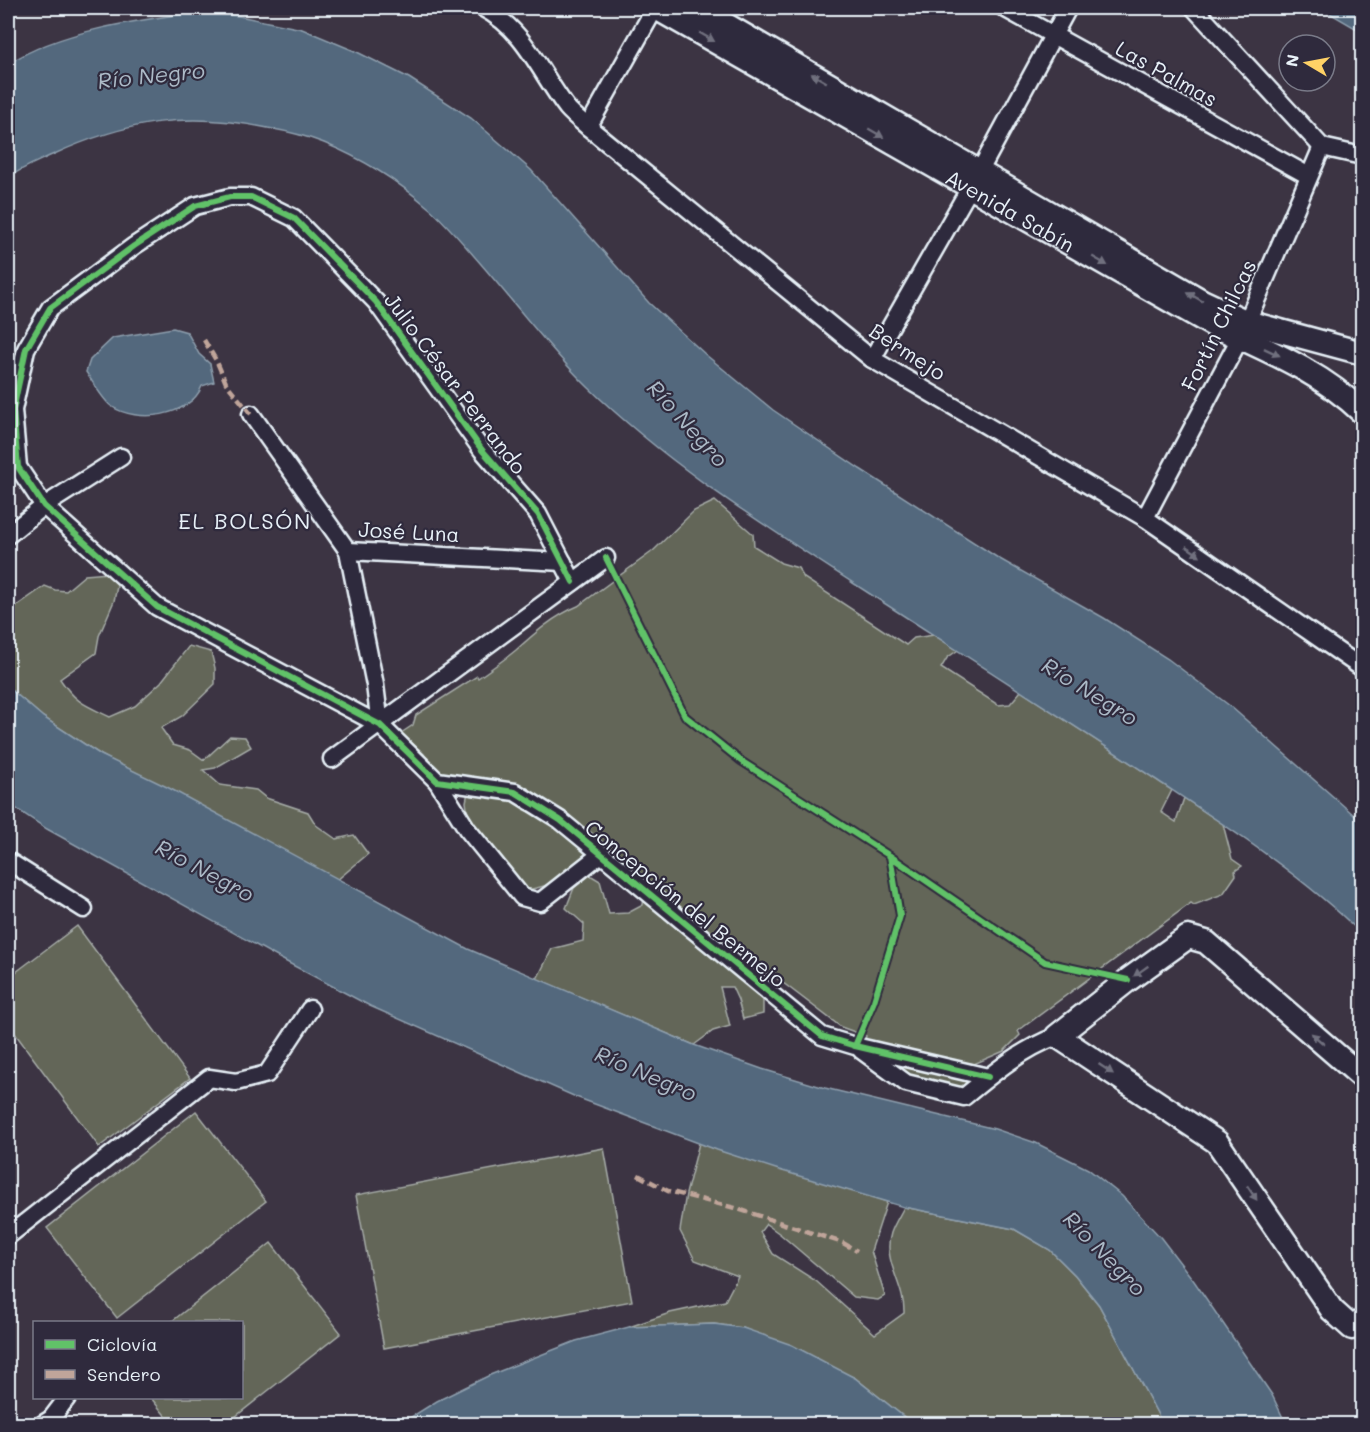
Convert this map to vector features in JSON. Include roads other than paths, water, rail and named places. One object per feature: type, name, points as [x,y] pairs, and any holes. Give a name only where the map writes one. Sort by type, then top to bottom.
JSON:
[{"type":"main road","name":"Avenida Sabín","points":[[655,8],[1252,329],[1349,399],[1362,412]]},
{"type":"main road","name":"Avenida Sabín","points":[[697,8],[974,178]]},
{"type":"main road","points":[[1252,329],[1362,352]]},
{"type":"main road","points":[[1357,1324],[1332,1310],[1217,1142],[1057,1036],[1128,980],[1188,937],[1206,942],[1362,1077]]},
{"type":"street","points":[[588,127],[655,8]]},
{"type":"street","name":"Las Palmas","points":[[1004,8],[1309,176]]},
{"type":"street","points":[[872,359],[1068,8]]},
{"type":"street","points":[[1194,8],[1322,147],[1362,156]]},
{"type":"street","name":"Bermejo","points":[[494,10],[514,30],[568,110],[872,359],[1144,518],[1362,668]]},
{"type":"street","name":"Fortín Chilcas","points":[[1144,518],[1252,329],[1322,147]]},
{"type":"street","name":"Julio César Perrando","points":[[380,725],[157,607],[44,506],[18,467],[13,410],[26,349],[50,308],[134,246],[195,206],[230,197],[251,197],[294,218],[376,302],[482,450],[538,514],[573,582]]},
{"type":"street","name":"José Luna","points":[[251,414],[348,551],[563,562]]},
{"type":"street","points":[[8,535],[44,506],[122,458]]},
{"type":"street","points":[[348,551],[375,685],[380,725]]},
{"type":"street","points":[[332,759],[606,558]]},
{"type":"street","name":"Concepción del Bermejo","points":[[380,725],[437,781],[467,829],[522,897],[540,902],[601,854]]},
{"type":"street","name":"Concepción del Bermejo","points":[[437,781],[514,792],[560,820],[822,1036],[988,1077]]},
{"type":"street","points":[[8,861],[84,909]]},
{"type":"street","points":[[8,1236],[209,1078],[236,1082],[267,1074],[310,1010]]},
{"type":"street","points":[[988,1077],[1036,1044],[1057,1036]]},
{"type":"street","name":"Concepción del Bermejo","points":[[855,1046],[906,1083],[964,1097],[988,1077]]},
{"type":"street","points":[[44,1425],[66,1399]]},
{"type":"water","points":[[1321,8],[1362,8],[1362,32]]},
{"type":"water","name":"Río Negro","points":[[197,12],[239,16],[302,29],[357,52],[409,78],[471,118],[531,170],[649,303],[706,355],[773,410],[998,558],[1104,618],[1168,659],[1230,706],[1362,822],[1362,934],[1314,891],[1238,834],[784,538],[682,467],[618,415],[573,372],[435,213],[405,189],[366,163],[324,143],[289,132],[238,123],[184,120],[157,122],[106,134],[52,155],[8,178],[8,64],[50,43],[74,35],[124,23]]},
{"type":"water","points":[[173,328],[187,332],[199,354],[210,364],[214,382],[202,386],[196,396],[175,411],[148,416],[134,415],[111,406],[86,372],[90,360],[113,338]]},
{"type":"water","name":"Río Negro","points":[[8,687],[43,717],[101,755],[169,788],[468,949],[694,1045],[825,1088],[995,1129],[1036,1143],[1088,1169],[1122,1196],[1161,1238],[1194,1281],[1272,1395],[1286,1424],[1163,1424],[1099,1305],[1075,1275],[1050,1250],[1014,1229],[904,1207],[779,1170],[717,1150],[576,1097],[370,1006],[47,829],[8,803]]},
{"type":"water","points":[[714,1324],[743,1328],[792,1345],[855,1378],[913,1424],[400,1424],[437,1401],[490,1375],[576,1341],[629,1327]]},
{"type":"district","name":"EL BOLSÓN","points":[[245,520]]}]
